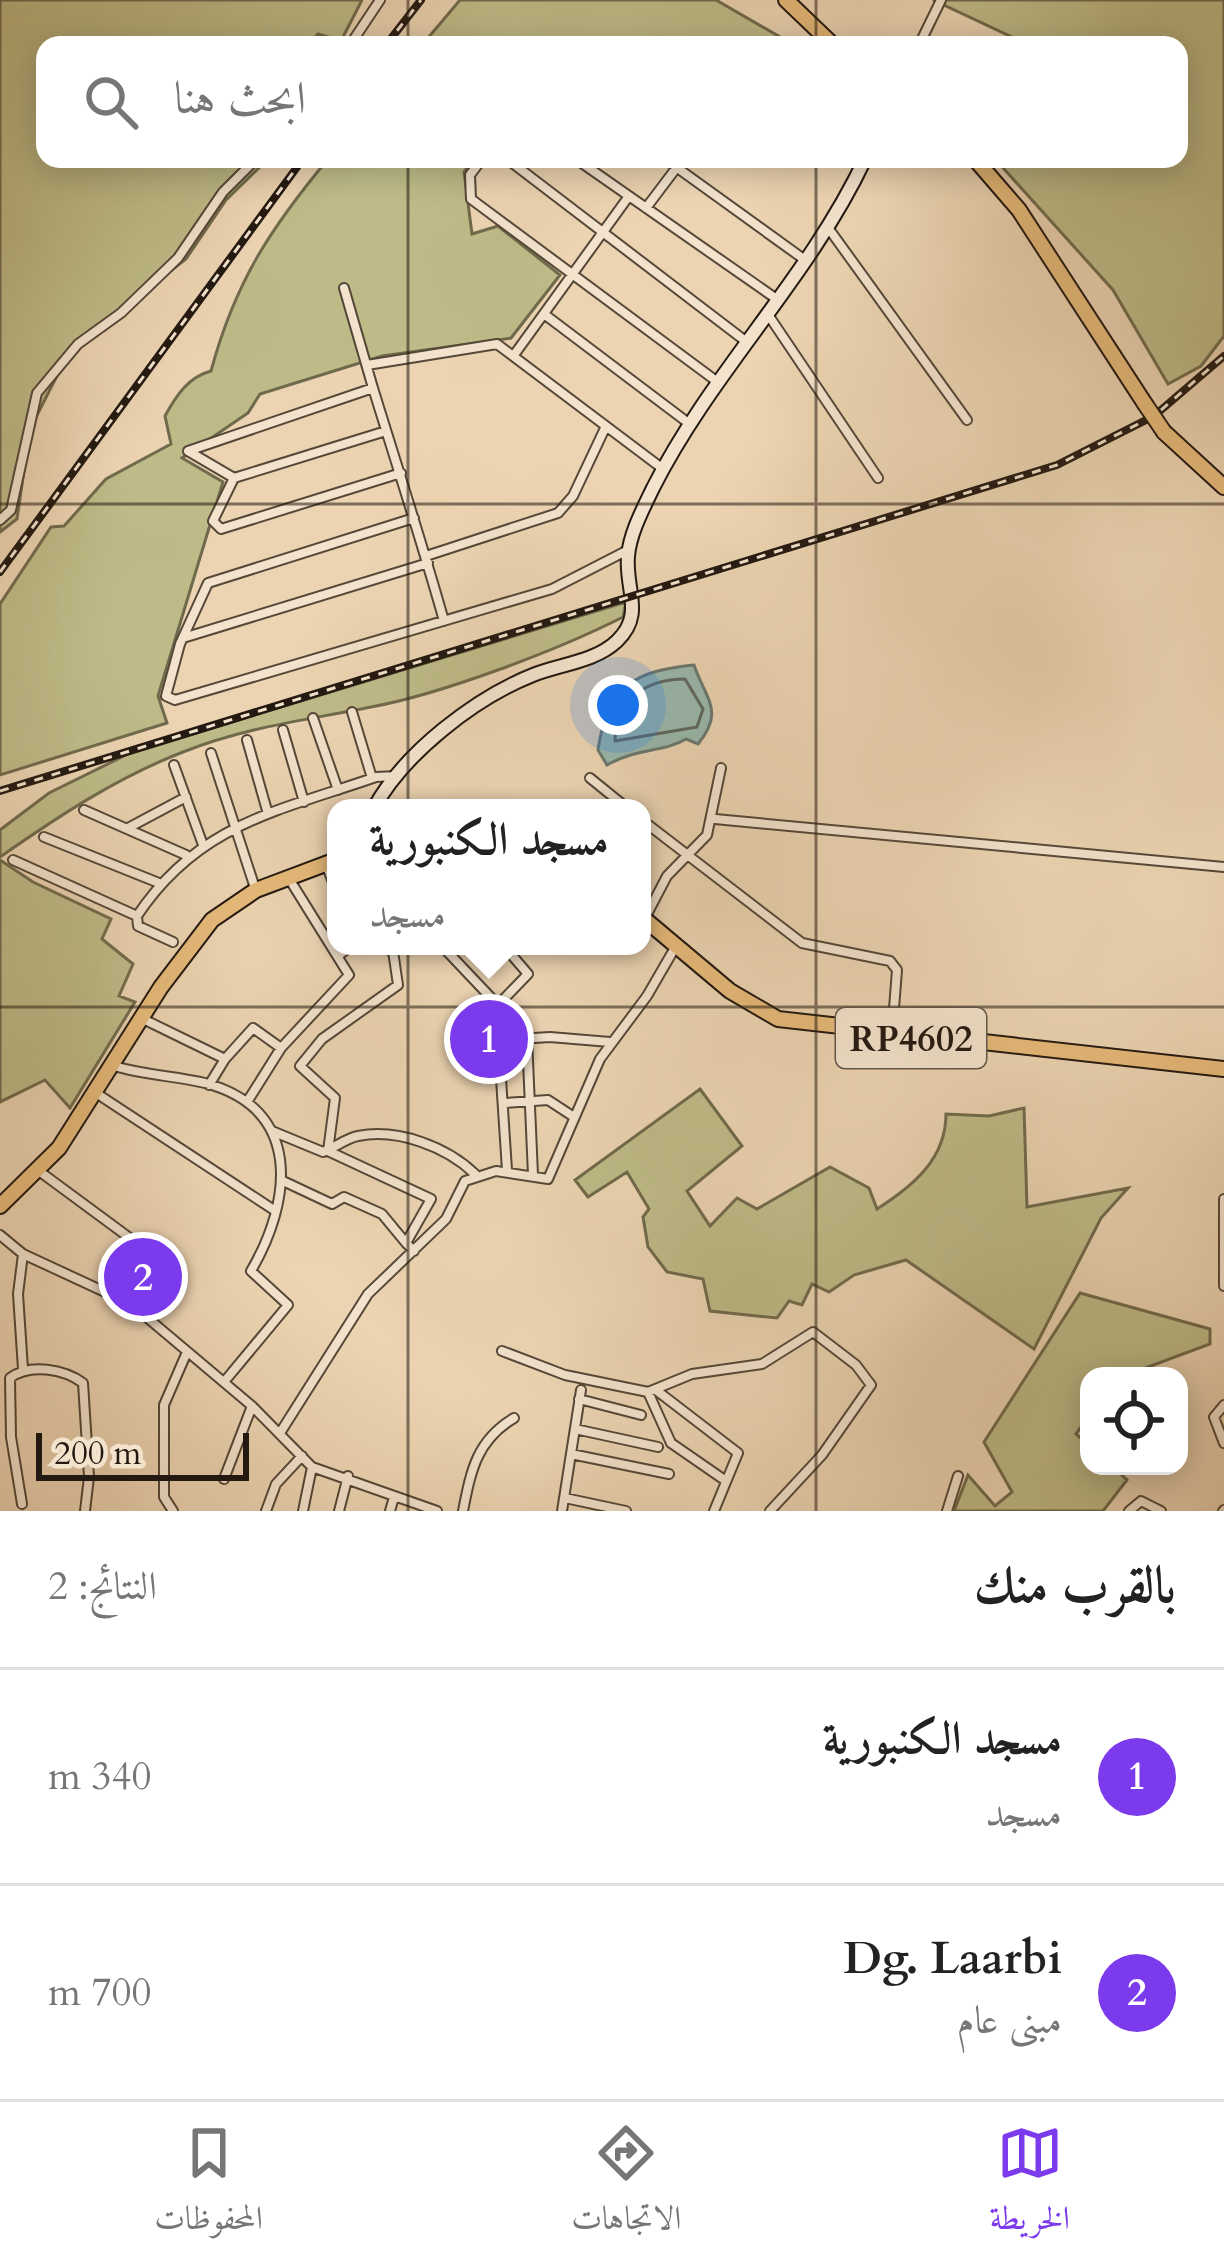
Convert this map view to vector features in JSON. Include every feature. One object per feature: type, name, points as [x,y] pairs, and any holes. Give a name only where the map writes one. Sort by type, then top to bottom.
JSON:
[{"type":"main road","points":[[786,0],[824,36]]},
{"type":"main road","points":[[380,799],[437,737],[503,690],[593,656],[619,639],[635,614],[629,549],[663,469],[829,229],[860,168]]},
{"type":"main road","points":[[982,168],[1027,222],[1164,432],[1224,488]]},
{"type":"main road","points":[[0,1206],[39,1171],[95,1093],[140,1018],[212,920],[256,890],[327,863]]},
{"type":"main road","name":"RP4602","points":[[651,925],[730,991],[778,1019],[892,1036],[1221,1067]]},
{"type":"street","points":[[356,36],[380,0]]},
{"type":"street","points":[[923,36],[941,0]]},
{"type":"street","points":[[0,520],[10,510],[37,393],[78,344],[122,313],[178,258],[223,192],[247,168]]},
{"type":"street","points":[[475,168],[470,175],[471,200],[719,383]]},
{"type":"street","points":[[519,168],[748,344]]},
{"type":"street","points":[[589,168],[779,301]]},
{"type":"street","points":[[646,208],[676,168]]},
{"type":"street","points":[[686,168],[807,261]]},
{"type":"street","points":[[514,355],[629,196]]},
{"type":"street","points":[[829,229],[968,420]]},
{"type":"street","points":[[344,288],[444,621]]},
{"type":"street","points":[[544,314],[691,424]]},
{"type":"street","points":[[769,316],[878,478]]},
{"type":"street","points":[[367,365],[483,342],[514,355],[663,469]]},
{"type":"street","points":[[373,388],[189,448],[192,457],[234,478],[386,430]]},
{"type":"street","points":[[183,638],[558,513],[573,496],[606,426]]},
{"type":"street","points":[[234,478],[213,521],[221,529],[400,473]]},
{"type":"street","points":[[414,518],[208,583],[166,692],[175,700],[574,581],[629,549]]},
{"type":"street","points":[[352,712],[372,778]]},
{"type":"street","points":[[313,718],[338,790]]},
{"type":"street","points":[[283,730],[304,802]]},
{"type":"street","points":[[247,740],[268,814]]},
{"type":"street","points":[[211,753],[256,890]]},
{"type":"street","points":[[174,765],[203,845]]},
{"type":"street","points":[[651,904],[667,876],[715,819],[721,768]]},
{"type":"street","points":[[173,942],[138,926],[137,916],[186,855],[268,814],[372,778],[397,776]]},
{"type":"street","points":[[590,778],[616,799]]},
{"type":"street","points":[[127,828],[186,797]]},
{"type":"street","points":[[84,810],[186,855]]},
{"type":"street","points":[[715,819],[1224,867]]},
{"type":"street","points":[[651,827],[802,944],[890,961],[897,970],[892,1036]]},
{"type":"street","points":[[44,837],[159,883]]},
{"type":"street","points":[[13,860],[137,916]]},
{"type":"street","points":[[288,877],[327,938]]},
{"type":"street","points":[[280,1433],[368,1294],[446,1219],[464,1183],[475,1174],[507,1170],[548,1178],[610,1042],[651,991],[676,945]]},
{"type":"street","points":[[248,1102],[280,1048],[349,975],[338,955]]},
{"type":"street","points":[[328,1151],[335,1098],[300,1065],[322,1039],[398,985],[395,955]]},
{"type":"street","points":[[450,955],[496,1006],[502,1040],[507,1170]]},
{"type":"street","points":[[496,1006],[528,974],[512,955]]},
{"type":"street","points":[[140,1018],[225,1059]]},
{"type":"street","points":[[209,1084],[254,1028],[280,1048]]},
{"type":"street","points":[[527,1038],[533,1175]]},
{"type":"street","points":[[502,1040],[610,1042]]},
{"type":"street","points":[[112,1065],[209,1084],[248,1102],[271,1130],[284,1162],[267,1242],[251,1271],[288,1305],[224,1382]]},
{"type":"street","points":[[95,1093],[274,1210]]},
{"type":"street","points":[[505,1103],[548,1100],[574,1117]]},
{"type":"street","points":[[271,1130],[431,1199],[406,1243]]},
{"type":"street","points":[[328,1151],[356,1136],[415,1140],[451,1155],[475,1174]]},
{"type":"street","points":[[39,1171],[165,1264]]},
{"type":"street","points":[[282,1180],[333,1204],[346,1197],[375,1210],[414,1250]]},
{"type":"street","points":[[1224,1199],[1224,1286]]},
{"type":"street","points":[[0,1235],[23,1254],[112,1292],[252,1406],[312,1467],[348,1476],[434,1511]]},
{"type":"street","points":[[23,1254],[18,1294],[23,1369]]},
{"type":"street","points":[[651,1390],[692,1375],[762,1364],[809,1333],[867,1377],[871,1385],[822,1455],[770,1511]]},
{"type":"street","points":[[502,1351],[565,1375],[651,1390],[736,1450],[714,1511]]},
{"type":"street","points":[[173,1511],[164,1497],[164,1406],[187,1352]]},
{"type":"street","points":[[22,1504],[10,1437],[10,1378],[23,1369],[49,1370],[83,1383],[89,1477],[85,1511]]},
{"type":"street","points":[[651,1390],[671,1443],[726,1481]]},
{"type":"street","points":[[562,1511],[580,1394],[641,1415]]},
{"type":"street","points":[[1224,1405],[1214,1417],[1224,1443]]},
{"type":"street","points":[[224,1479],[252,1406]]},
{"type":"street","points":[[463,1511],[472,1462],[496,1429],[514,1418]]},
{"type":"street","points":[[575,1430],[658,1447]]},
{"type":"street","points":[[571,1454],[669,1474]]},
{"type":"street","points":[[266,1511],[276,1484],[302,1456]]},
{"type":"street","points":[[304,1511],[312,1467]]},
{"type":"street","points":[[946,1511],[958,1475]]},
{"type":"street","points":[[339,1511],[348,1476]]},
{"type":"street","points":[[390,1511],[394,1497]]},
{"type":"street","points":[[565,1498],[626,1511]]},
{"type":"street","points":[[1129,1511],[1141,1501],[1161,1511]]},
{"type":"shaded area","points":[[0,0],[362,0],[344,36],[36,36],[36,168],[259,168],[226,200],[186,259],[71,348],[30,429],[17,519],[0,532]]},
{"type":"shaded area","points":[[460,0],[716,0],[778,36],[430,36]]},
{"type":"shaded area","points":[[933,0],[1224,0],[1224,336],[1201,366],[1168,384],[1113,290],[1003,168],[1188,168],[1188,36],[1010,36]]},
{"type":"shaded area","points":[[321,168],[467,168],[472,234],[498,226],[560,275],[511,338],[382,356],[260,394],[248,413],[182,458],[223,482],[158,696],[167,723],[0,775],[0,604],[51,527],[64,526],[106,479],[171,444],[165,416],[189,383],[211,371],[243,283]]},
{"type":"shaded area","points":[[626,602],[623,617],[465,682],[400,701],[253,730],[158,762],[66,813],[0,857],[0,830],[49,793],[130,753]]},
{"type":"shaded area","points":[[0,860],[33,882],[111,919],[102,939],[133,964],[119,996],[135,1002],[70,1108],[45,1080],[0,1102]]},
{"type":"shaded area","points":[[700,1089],[742,1146],[687,1191],[710,1226],[737,1198],[757,1209],[830,1167],[869,1188],[877,1209],[903,1191],[934,1158],[946,1114],[989,1116],[1024,1108],[1027,1207],[1128,1188],[1101,1218],[1034,1349],[906,1260],[854,1275],[829,1292],[812,1284],[802,1305],[789,1301],[777,1318],[710,1311],[703,1279],[667,1272],[648,1247],[643,1217],[649,1209],[627,1172],[588,1197],[575,1180]]},
{"type":"shaded area","points":[[1080,1293],[1210,1329],[1210,1344],[1148,1367],[1080,1367],[1080,1428],[1076,1434],[1080,1437],[1080,1475],[1122,1475],[1127,1480],[1103,1511],[954,1511],[968,1475],[995,1506],[1012,1492],[984,1442]]},
{"type":"water","points":[[694,665],[712,714],[698,744],[686,739],[607,765],[598,750],[608,711],[617,697],[640,678]]},
{"type":"railway","points":[[393,36],[421,0]]},
{"type":"railway","points":[[0,572],[296,168]]},
{"type":"railway","points":[[0,791],[1057,465],[1154,416],[1224,356]]},
{"type":"place","name":"مسجد الكنبورية","points":[[489,1039]]},
{"type":"place","name":"Dg. Laarbi","points":[[143,1277]]}]
